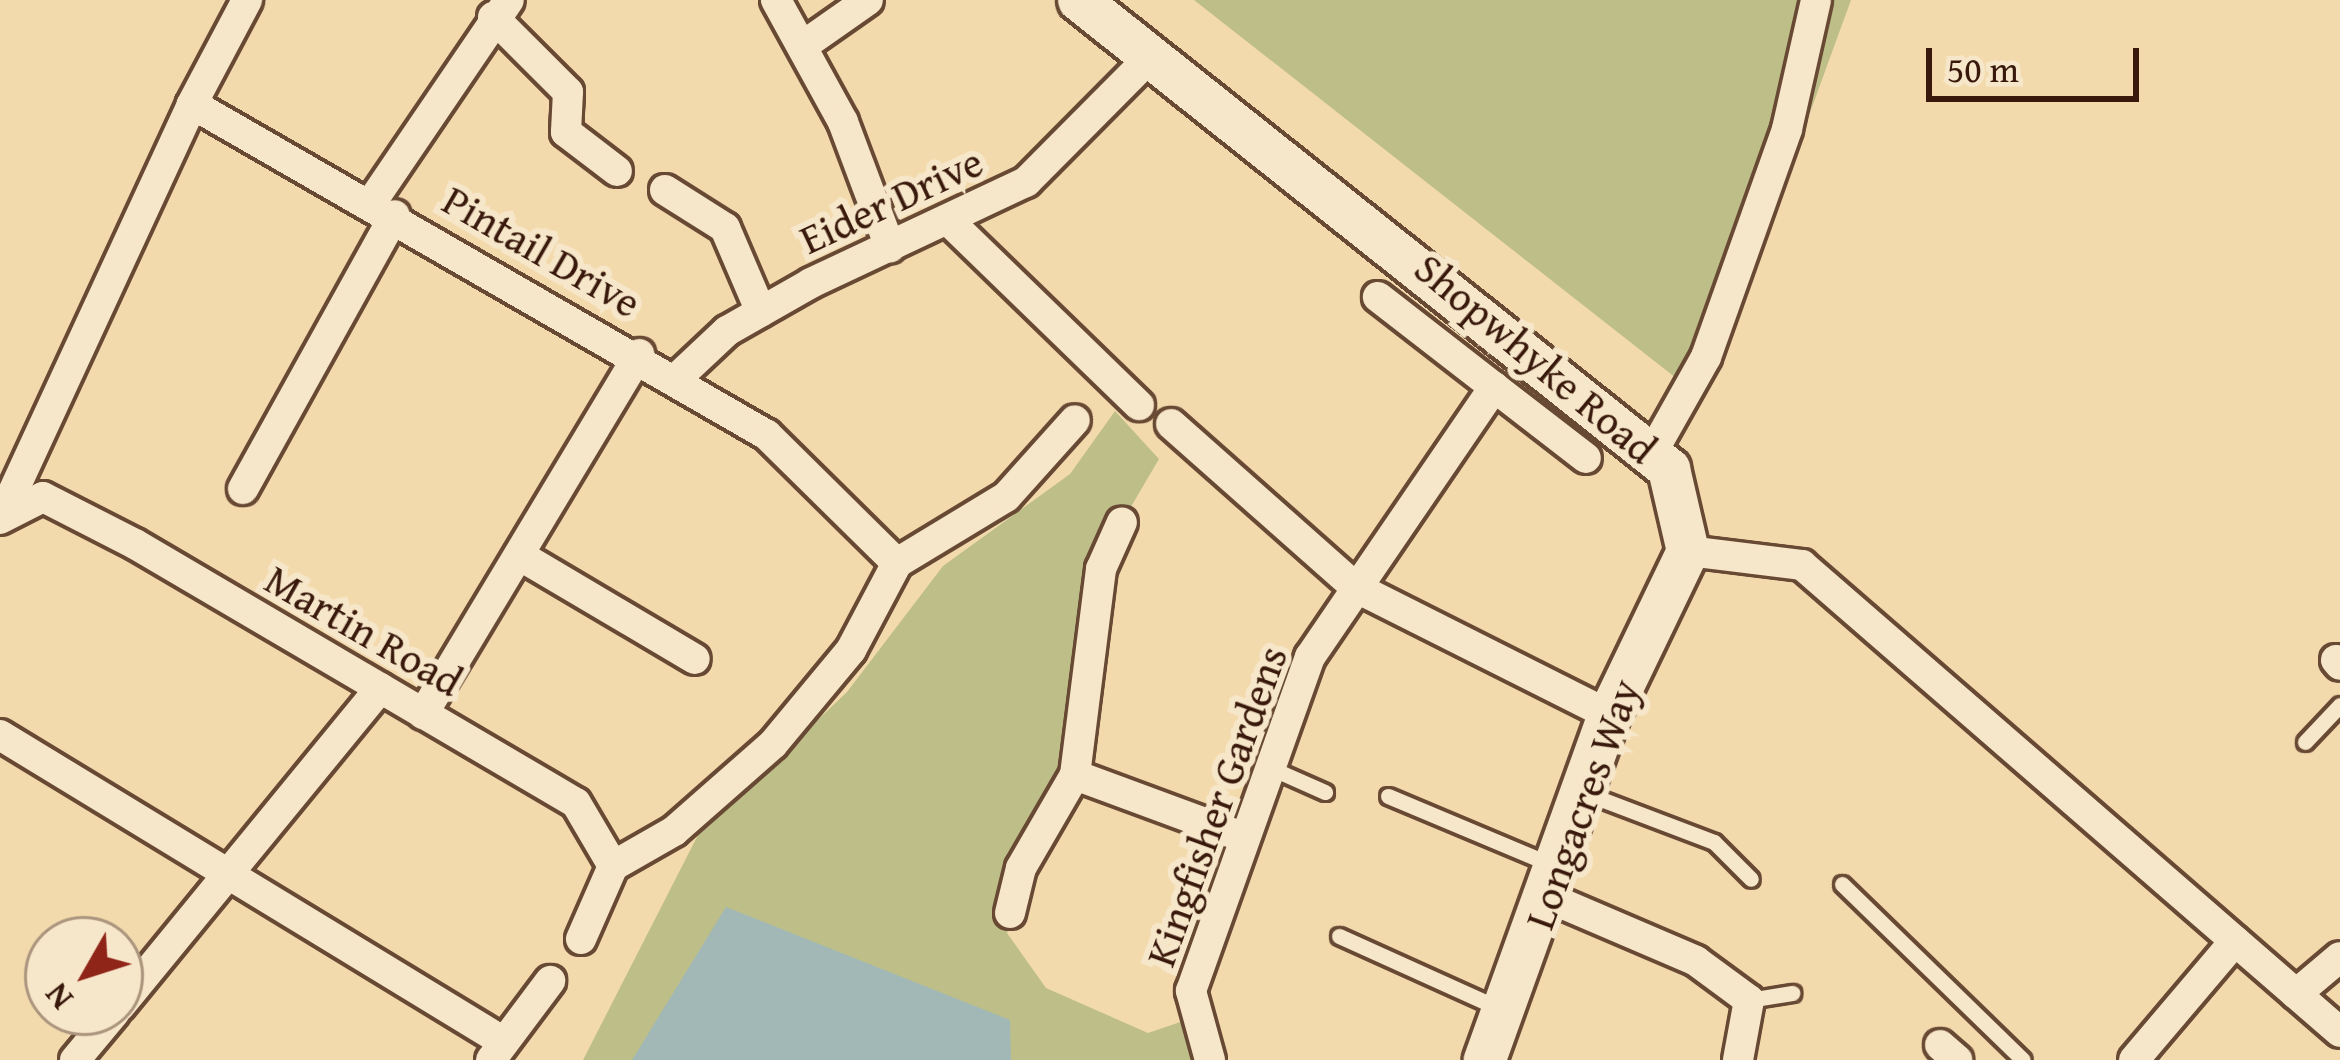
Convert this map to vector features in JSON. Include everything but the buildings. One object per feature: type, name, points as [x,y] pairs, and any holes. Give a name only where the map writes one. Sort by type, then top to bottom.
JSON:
[{"type":"main road","name":"Shopwhyke Road","points":[[1079,0],[1652,453],[1669,469],[1688,551]]},
{"type":"main road","name":"Longacres Way","points":[[1485,1060],[1585,794],[1609,715],[1688,551]]},
{"type":"street","points":[[0,518],[148,184],[247,0]]},
{"type":"street","points":[[776,0],[803,45],[890,247]]},
{"type":"street","points":[[803,45],[868,0]]},
{"type":"street","points":[[1652,453],[1713,336],[1787,129],[1816,0]]},
{"type":"street","points":[[243,489],[383,209],[501,9],[568,92],[566,133],[617,171]]},
{"type":"street","name":"Eider Drive","points":[[677,378],[761,312],[890,247],[953,225],[1036,175],[1152,55]]},
{"type":"street","name":"Pintail Drive","points":[[192,104],[677,378],[812,472],[897,563]]},
{"type":"street","name":"Eider Drive","points":[[665,190],[724,227],[761,312]]},
{"type":"street","points":[[953,225],[1016,298],[1139,405]]},
{"type":"street","points":[[1378,297],[1586,458]]},
{"type":"street","points":[[423,714],[639,354]]},
{"type":"street","name":"Kingfisher Gardens","points":[[1210,1060],[1191,991],[1310,657],[1494,386]]},
{"type":"street","points":[[580,939],[614,866],[674,831],[773,744],[851,650],[897,563],[1006,497],[1075,420]]},
{"type":"street","points":[[1171,424],[1355,587],[1609,715]]},
{"type":"street","name":"Martin Road","points":[[0,518],[43,497],[380,688],[576,803],[614,866]]},
{"type":"street","points":[[1010,913],[1021,868],[1075,775],[1101,568],[1122,522]]},
{"type":"street","points":[[1688,551],[1802,565],[2340,1032]]},
{"type":"street","points":[[519,555],[695,659]]},
{"type":"street","points":[[144,976],[380,688]]},
{"type":"street","points":[[0,735],[228,874],[497,1051],[550,981]]},
{"type":"street","points":[[1075,775],[1245,838]]},
{"type":"street","points":[[1552,883],[1696,961],[1749,1000],[1738,1060]]},
{"type":"street","points":[[2134,1060],[2235,940]]},
{"type":"street","points":[[2296,994],[2340,957]]},
{"type":"street","points":[[76,1060],[95,1036]]},
{"type":"lane","points":[[2305,742],[2340,705]]},
{"type":"lane","points":[[1273,769],[1325,792]]},
{"type":"lane","points":[[1585,794],[1714,842],[1751,879]]},
{"type":"lane","points":[[1388,796],[1552,883]]},
{"type":"lane","points":[[1842,884],[2023,1060]]},
{"type":"lane","points":[[1339,936],[1504,1011]]},
{"type":"lane","points":[[1749,1000],[1792,993]]},
{"type":"green space","points":[[1194,0],[1851,0],[1721,357],[1690,389]]},
{"type":"green space","points":[[1115,411],[1159,459],[1122,522],[1075,775],[1007,933],[1046,988],[1148,1033],[1192,1018],[1210,1060],[583,1060],[699,833],[847,692],[943,566],[1070,474]]},
{"type":"water","points":[[726,907],[1010,1020],[1011,1060],[632,1060]]}]
